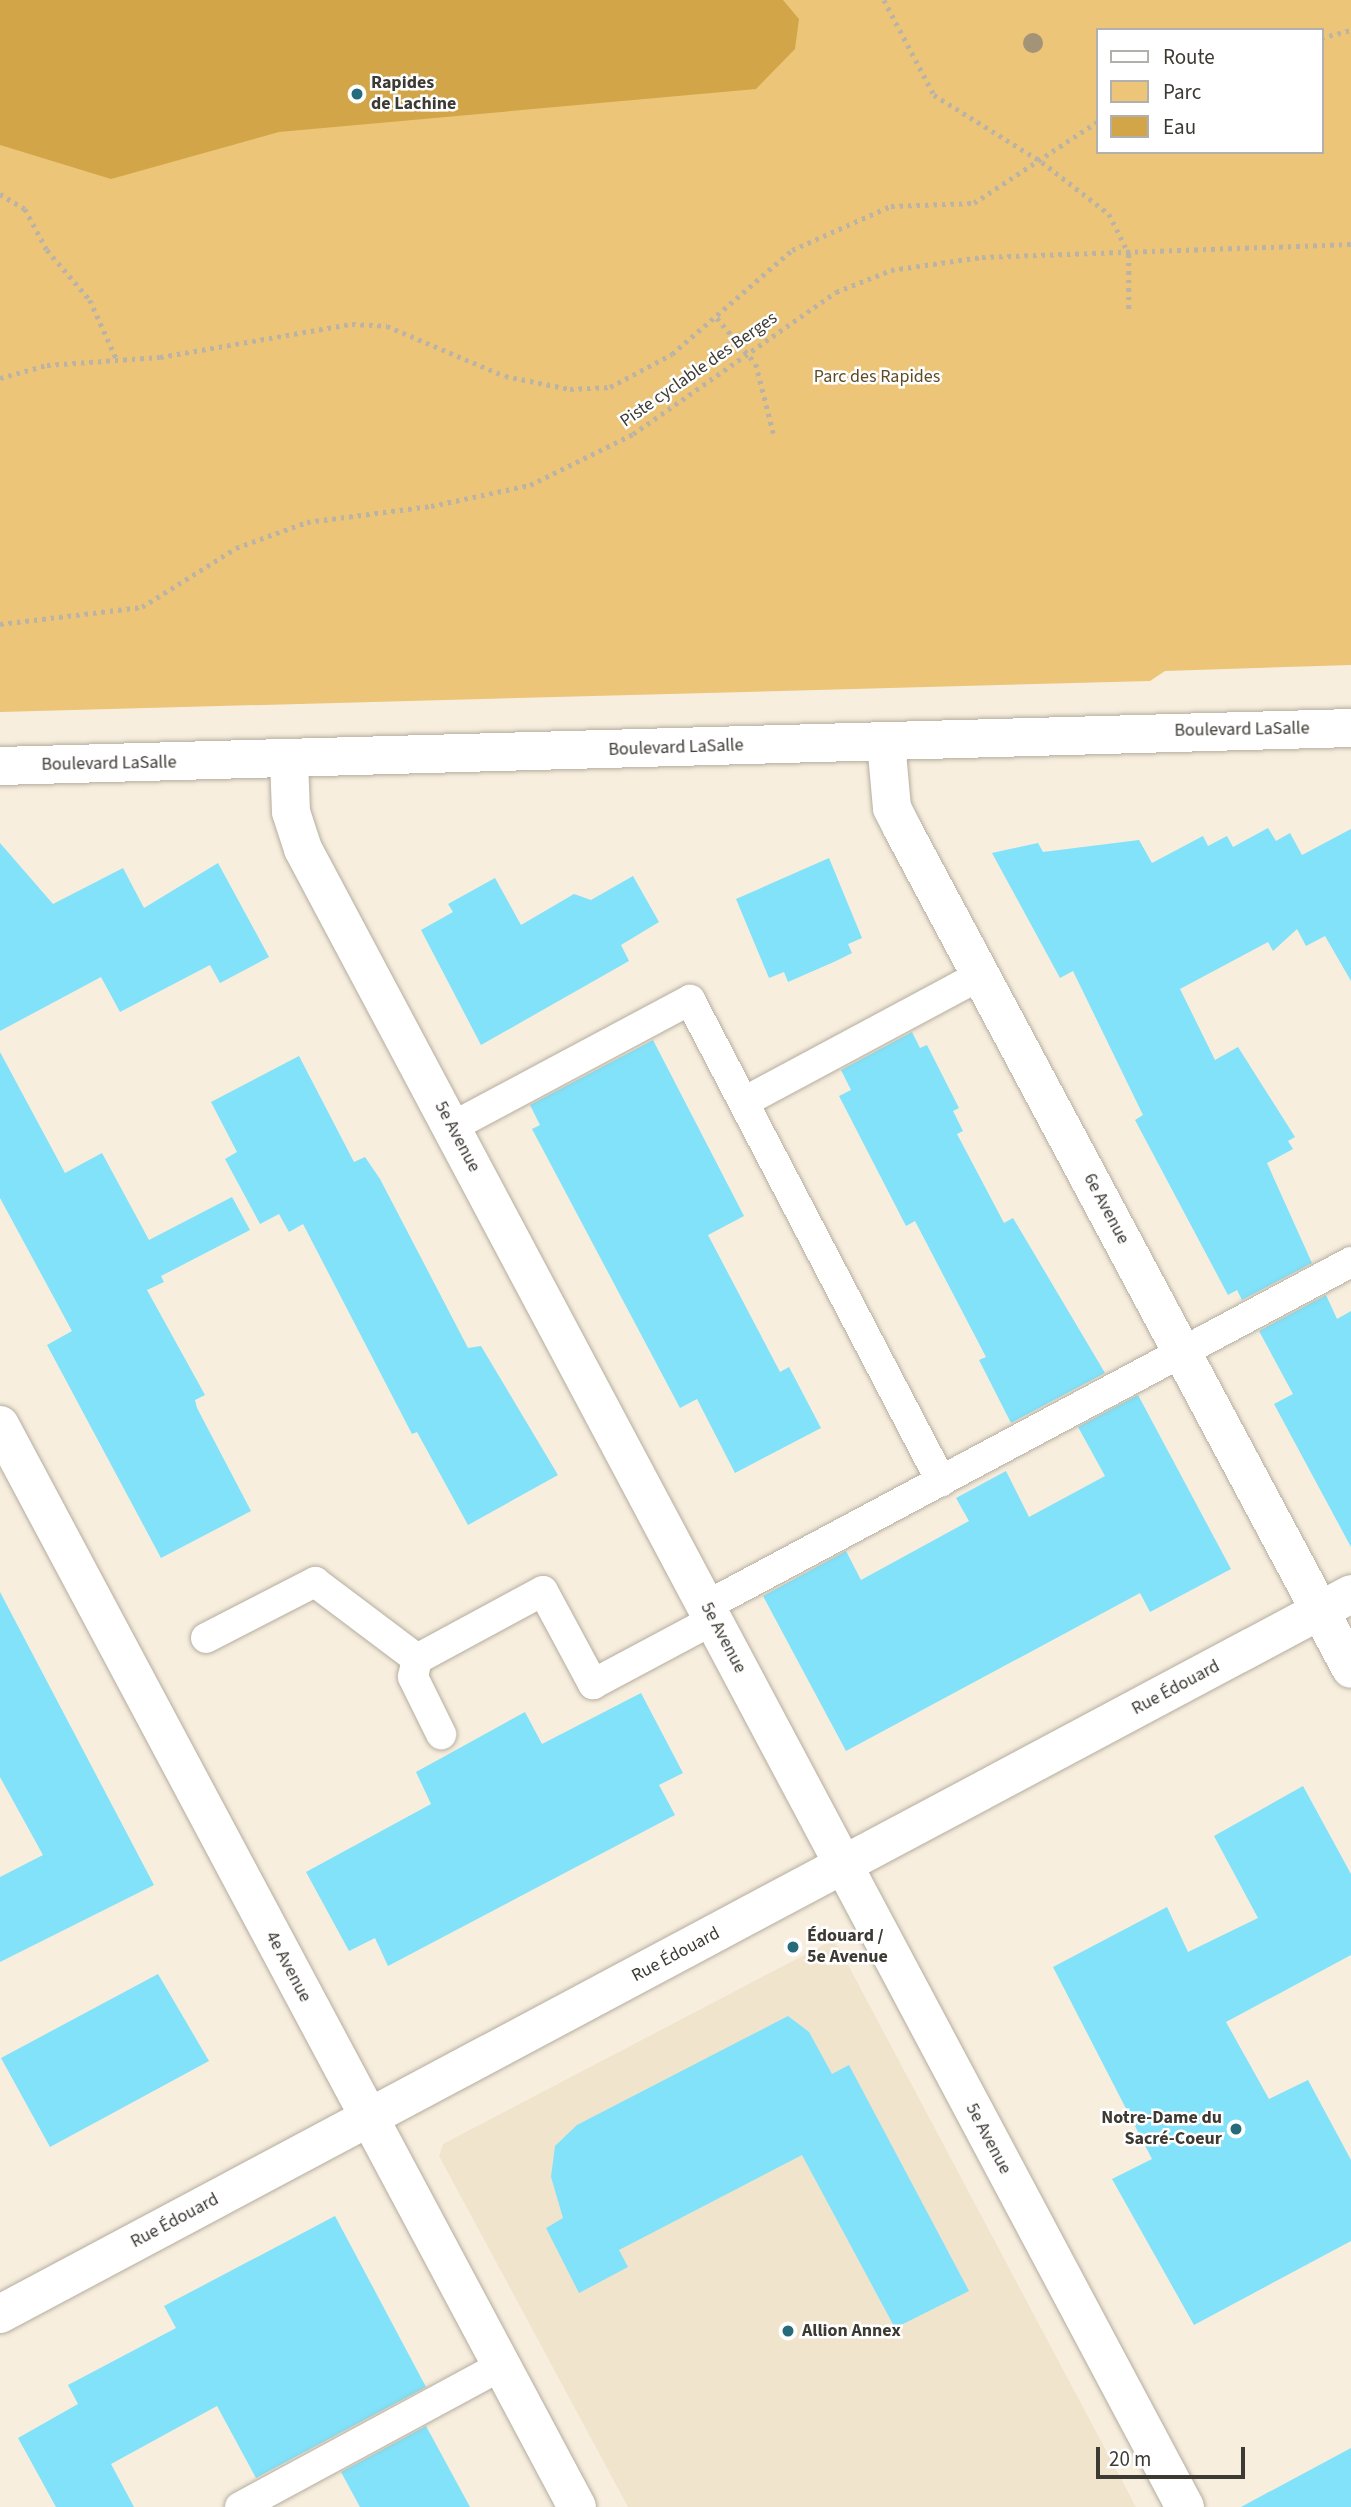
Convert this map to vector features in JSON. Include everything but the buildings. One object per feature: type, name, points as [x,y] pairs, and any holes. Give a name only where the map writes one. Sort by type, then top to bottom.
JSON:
[{"type":"street","name":"Boulevard LaSalle","points":[[0,766],[289,760],[1351,728]]},
{"type":"street","name":"6e Avenue","points":[[886,742],[896,816],[1182,1352],[1336,1603],[1351,1669]]},
{"type":"street","name":"5e Avenue","points":[[289,760],[298,838],[1185,2507]]},
{"type":"street","name":"4e Avenue","points":[[0,1425],[577,2507]]},
{"type":"street","name":"Rue Édouard","points":[[0,2314],[1336,1603]]},
{"type":"lane","points":[[744,1102],[981,975]]},
{"type":"lane","points":[[452,1127],[690,1000],[941,1481]]},
{"type":"lane","points":[[441,1734],[413,1677],[417,1659],[543,1591],[593,1684],[710,1613],[941,1481],[1351,1262]]},
{"type":"lane","points":[[206,1638],[314,1582],[417,1659]]},
{"type":"lane","points":[[240,2507],[501,2366]]},
{"type":"path","points":[[884,0],[934,95],[1042,162],[1109,214],[1129,254],[1129,312]]},
{"type":"path","points":[[1323,37],[1351,30]]},
{"type":"path","points":[[0,378],[47,365],[117,360],[320,328],[387,326],[505,376],[570,389],[610,387],[672,355],[792,250],[891,206],[974,202],[1042,162],[1096,123]]},
{"type":"path","points":[[0,194],[26,209],[47,250],[90,300],[117,360]]},
{"type":"path","name":"Piste cyclable des Berges","points":[[0,624],[142,607],[236,548],[307,522],[431,506],[530,485],[633,434],[836,292],[891,270],[982,257],[1129,254],[1351,244]]},
{"type":"path","points":[[717,318],[748,353],[774,435]]},
{"type":"shaded area","name":"Allion Annex","points":[[831,1941],[838,1946],[1136,2507],[628,2507],[439,2156],[443,2144]]},
{"type":"green space","name":"Parc des Rapides","points":[[0,0],[1351,0],[1351,665],[1165,671],[1150,681],[0,712]]},
{"type":"water","name":"Rapides de Lachine","points":[[0,0],[783,0],[799,19],[795,49],[756,89],[279,132],[111,179],[0,145]]},
{"type":"place","name":"Rapides de Lachine","points":[[357,94]]},
{"type":"place","name":"Édouard / 5e Avenue","points":[[793,1947]]},
{"type":"place","name":"Notre-Dame du Sacré-Coeur","points":[[1236,2129]]},
{"type":"place","name":"Allion Annex","points":[[788,2331]]}]
